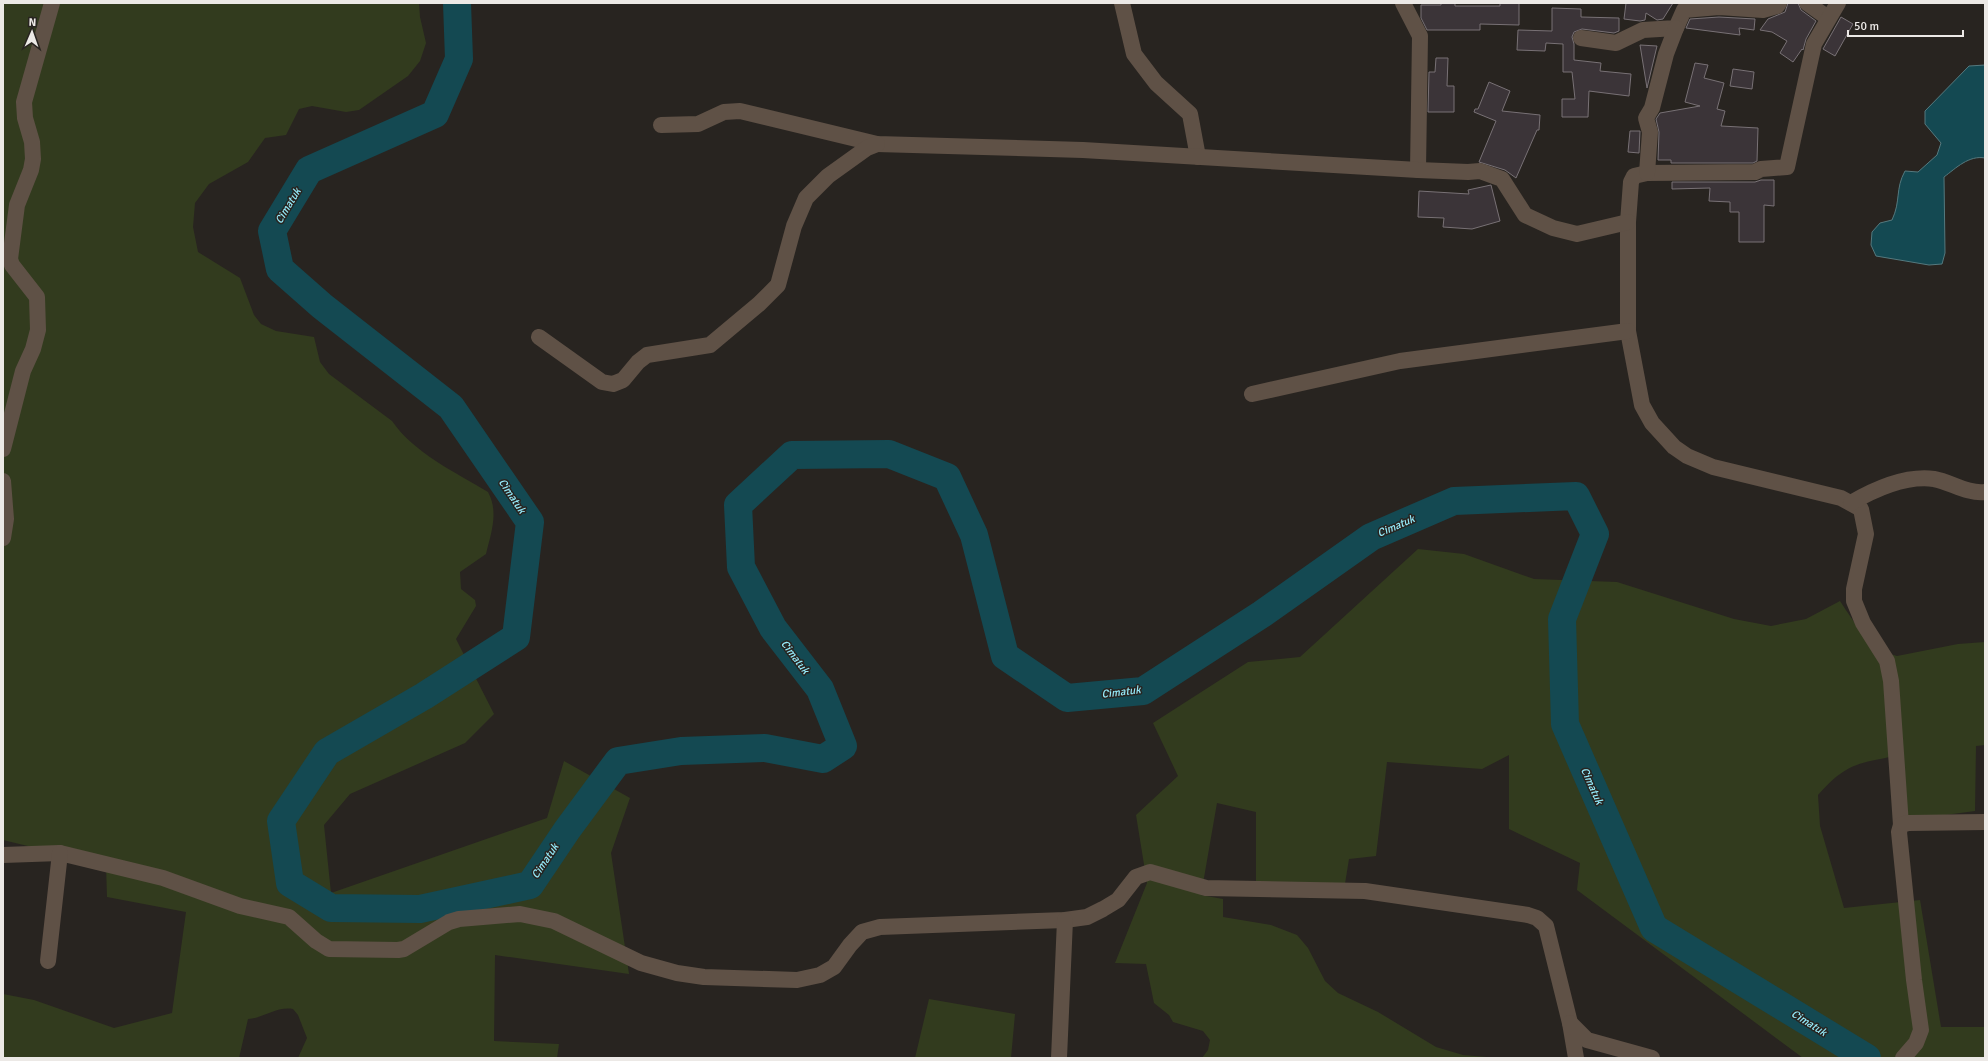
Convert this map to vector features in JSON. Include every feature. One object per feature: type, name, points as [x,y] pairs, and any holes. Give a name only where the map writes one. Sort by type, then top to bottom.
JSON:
[{"type":"street","points":[[3,449],[23,371],[33,349],[38,330],[36,297],[12,265],[10,259],[17,205],[31,170],[33,159],[32,142],[25,118],[24,102],[52,3]]},
{"type":"street","points":[[1122,3],[1134,54],[1156,83],[1190,114],[1198,157]]},
{"type":"street","points":[[1404,3],[1420,36],[1418,170]]},
{"type":"street","points":[[1647,173],[1650,132],[1646,118],[1652,108],[1666,54],[1684,10],[1719,7],[1762,10],[1777,6],[1779,3]]},
{"type":"street","points":[[1807,3],[1828,18]]},
{"type":"street","points":[[1838,3],[1814,44],[1787,167],[1761,169],[1755,172],[1647,173],[1634,176],[1630,182],[1628,222],[1628,331],[1642,405],[1652,423],[1674,447],[1687,456],[1714,467],[1841,498],[1861,510],[1866,534],[1854,589],[1854,601],[1863,623],[1887,661],[1891,681],[1901,825],[1899,832],[1914,980],[1921,1030],[1916,1043],[1903,1058]]},
{"type":"street","points":[[1581,38],[1616,43],[1643,30],[1676,28]]},
{"type":"street","points":[[661,125],[698,124],[724,112],[740,111],[877,144],[1083,150],[1418,170],[1480,171],[1502,179],[1525,215],[1553,228],[1577,234],[1628,222]]},
{"type":"street","points":[[539,337],[602,382],[613,384],[623,380],[638,362],[647,355],[710,345],[760,304],[778,285],[794,226],[806,198],[828,176],[867,148],[877,144]]},
{"type":"street","points":[[1252,394],[1400,360],[1628,331]]},
{"type":"street","points":[[1851,503],[1877,488],[1916,479],[1934,479],[1977,493],[1985,492]]},
{"type":"street","points":[[3,480],[6,520],[3,538]]},
{"type":"street","points":[[1901,825],[1908,822],[1985,822]]},
{"type":"street","points":[[48,961],[60,853]]},
{"type":"street","points":[[3,855],[60,853],[163,878],[240,906],[289,917],[316,941],[329,949],[404,949],[449,922],[458,919],[520,914],[554,921],[641,963],[677,973],[704,977],[797,980],[820,975],[834,967],[850,945],[862,932],[880,927],[1065,920],[1087,916],[1118,900],[1136,877],[1150,872],[1206,888],[1365,891],[1528,915],[1537,918],[1546,926],[1570,1023],[1576,1058]]},
{"type":"street","points":[[1059,1058],[1065,920]]},
{"type":"street","points":[[1570,1023],[1587,1040],[1652,1058]]},
{"type":"green space","points":[[3,3],[419,3],[420,17],[426,43],[420,61],[408,76],[359,110],[346,112],[312,106],[299,109],[286,135],[265,138],[248,162],[209,184],[195,203],[193,227],[198,252],[240,278],[254,315],[261,324],[276,331],[314,337],[320,362],[329,374],[392,421],[412,443],[423,452],[488,492],[493,507],[494,515],[492,530],[486,554],[460,572],[461,589],[475,600],[476,606],[456,639],[494,714],[465,743],[350,794],[324,825],[331,893],[547,818],[564,761],[630,798],[611,853],[629,974],[495,955],[494,1041],[559,1044],[557,1058],[298,1058],[307,1038],[298,1015],[293,1009],[281,1009],[260,1017],[248,1019],[239,1058],[3,1058],[3,994],[34,1000],[114,1028],[172,1013],[186,912],[107,897],[106,865],[3,840]]},
{"type":"green space","points":[[1418,549],[1464,554],[1534,579],[1617,582],[1734,619],[1771,626],[1806,619],[1840,601],[1857,626],[1871,641],[1887,653],[1897,656],[1958,644],[1985,642],[1985,745],[1976,746],[1975,811],[1908,820],[1901,755],[1864,762],[1846,770],[1828,784],[1818,795],[1820,826],[1844,908],[1920,900],[1941,1027],[1985,1027],[1985,1058],[1803,1058],[1577,890],[1580,863],[1509,829],[1509,755],[1482,769],[1387,762],[1376,856],[1349,859],[1344,890],[1256,886],[1256,812],[1217,803],[1201,895],[1223,899],[1223,917],[1271,925],[1297,935],[1308,948],[1325,981],[1338,993],[1378,1012],[1436,1047],[1463,1055],[1499,1058],[1202,1058],[1208,1050],[1210,1040],[1203,1031],[1173,1022],[1169,1015],[1154,1003],[1146,964],[1115,963],[1147,883],[1136,815],[1178,776],[1153,723],[1248,662],[1300,657]]},
{"type":"green space","points":[[929,999],[1015,1014],[1011,1058],[915,1058]]},
{"type":"water","points":[[1985,65],[1985,158],[1974,158],[1968,160],[1944,177],[1945,253],[1942,264],[1929,265],[1876,256],[1871,245],[1872,232],[1880,223],[1892,220],[1895,213],[1900,184],[1905,171],[1918,172],[1937,155],[1941,143],[1925,124],[1925,111],[1969,66]]},
{"type":"building","points":[[1441,3],[1455,3],[1455,6],[1500,6],[1500,3],[1519,3],[1519,25],[1480,24],[1480,30],[1427,30],[1421,18],[1421,5],[1441,5]]},
{"type":"building","points":[[1626,3],[1673,3],[1663,19],[1657,20],[1646,13],[1645,20],[1640,21],[1624,19]]},
{"type":"building","points":[[1788,3],[1798,3],[1801,10],[1816,21],[1806,39],[1803,50],[1802,49],[1793,62],[1780,53],[1787,41],[1772,32],[1760,30],[1768,19],[1785,12]]},
{"type":"building","points":[[1552,8],[1581,9],[1581,17],[1619,18],[1619,31],[1614,33],[1582,29],[1574,32],[1572,37],[1574,44],[1574,60],[1601,63],[1600,71],[1631,74],[1629,96],[1589,91],[1588,117],[1562,117],[1562,99],[1575,99],[1572,72],[1563,72],[1563,44],[1546,43],[1545,51],[1517,50],[1518,30],[1552,31]]},
{"type":"building","points":[[1719,17],[1755,19],[1754,30],[1739,28],[1740,35],[1686,28],[1690,19]]},
{"type":"building","points":[[1841,17],[1853,24],[1835,56],[1823,49]]},
{"type":"building","points":[[1640,45],[1657,46],[1647,88]]},
{"type":"building","points":[[1436,58],[1448,58],[1447,86],[1454,86],[1454,112],[1428,112],[1429,72],[1435,72]]},
{"type":"building","points":[[1695,63],[1708,65],[1704,78],[1724,83],[1717,109],[1725,111],[1721,126],[1758,128],[1757,161],[1753,163],[1671,163],[1671,160],[1658,160],[1659,132],[1656,119],[1660,113],[1700,106],[1685,102]]},
{"type":"building","points":[[1733,69],[1754,72],[1752,89],[1730,86]]},
{"type":"building","points":[[1489,82],[1510,91],[1502,111],[1540,115],[1539,130],[1537,130],[1516,178],[1505,170],[1479,162],[1496,121],[1474,112],[1475,109],[1478,109]]},
{"type":"building","points":[[1630,131],[1640,131],[1639,153],[1628,152]]},
{"type":"building","points":[[1761,180],[1774,180],[1774,206],[1764,205],[1764,242],[1739,242],[1739,212],[1730,212],[1730,202],[1709,201],[1710,188],[1672,189],[1672,182],[1755,182]]},
{"type":"building","points":[[1491,185],[1500,221],[1472,229],[1443,227],[1444,218],[1418,217],[1419,191],[1469,194],[1468,190]]},
{"type":"waterway","name":"Cimatuk","points":[[457,3],[459,59],[435,114],[309,170],[272,231],[280,269],[322,306],[451,407],[530,522],[516,637],[424,696],[327,752],[281,821],[290,883],[331,908],[420,909],[530,885],[567,830],[618,761],[681,751],[765,748],[823,759],[843,746],[820,689],[773,628],[741,567],[738,505],[792,455],[889,454],[947,477],[974,535],[1005,656],[1067,698],[1143,691],[1262,614],[1371,537],[1454,501],[1576,496],[1595,534],[1562,619],[1565,724],[1654,928],[1867,1058]]}]
